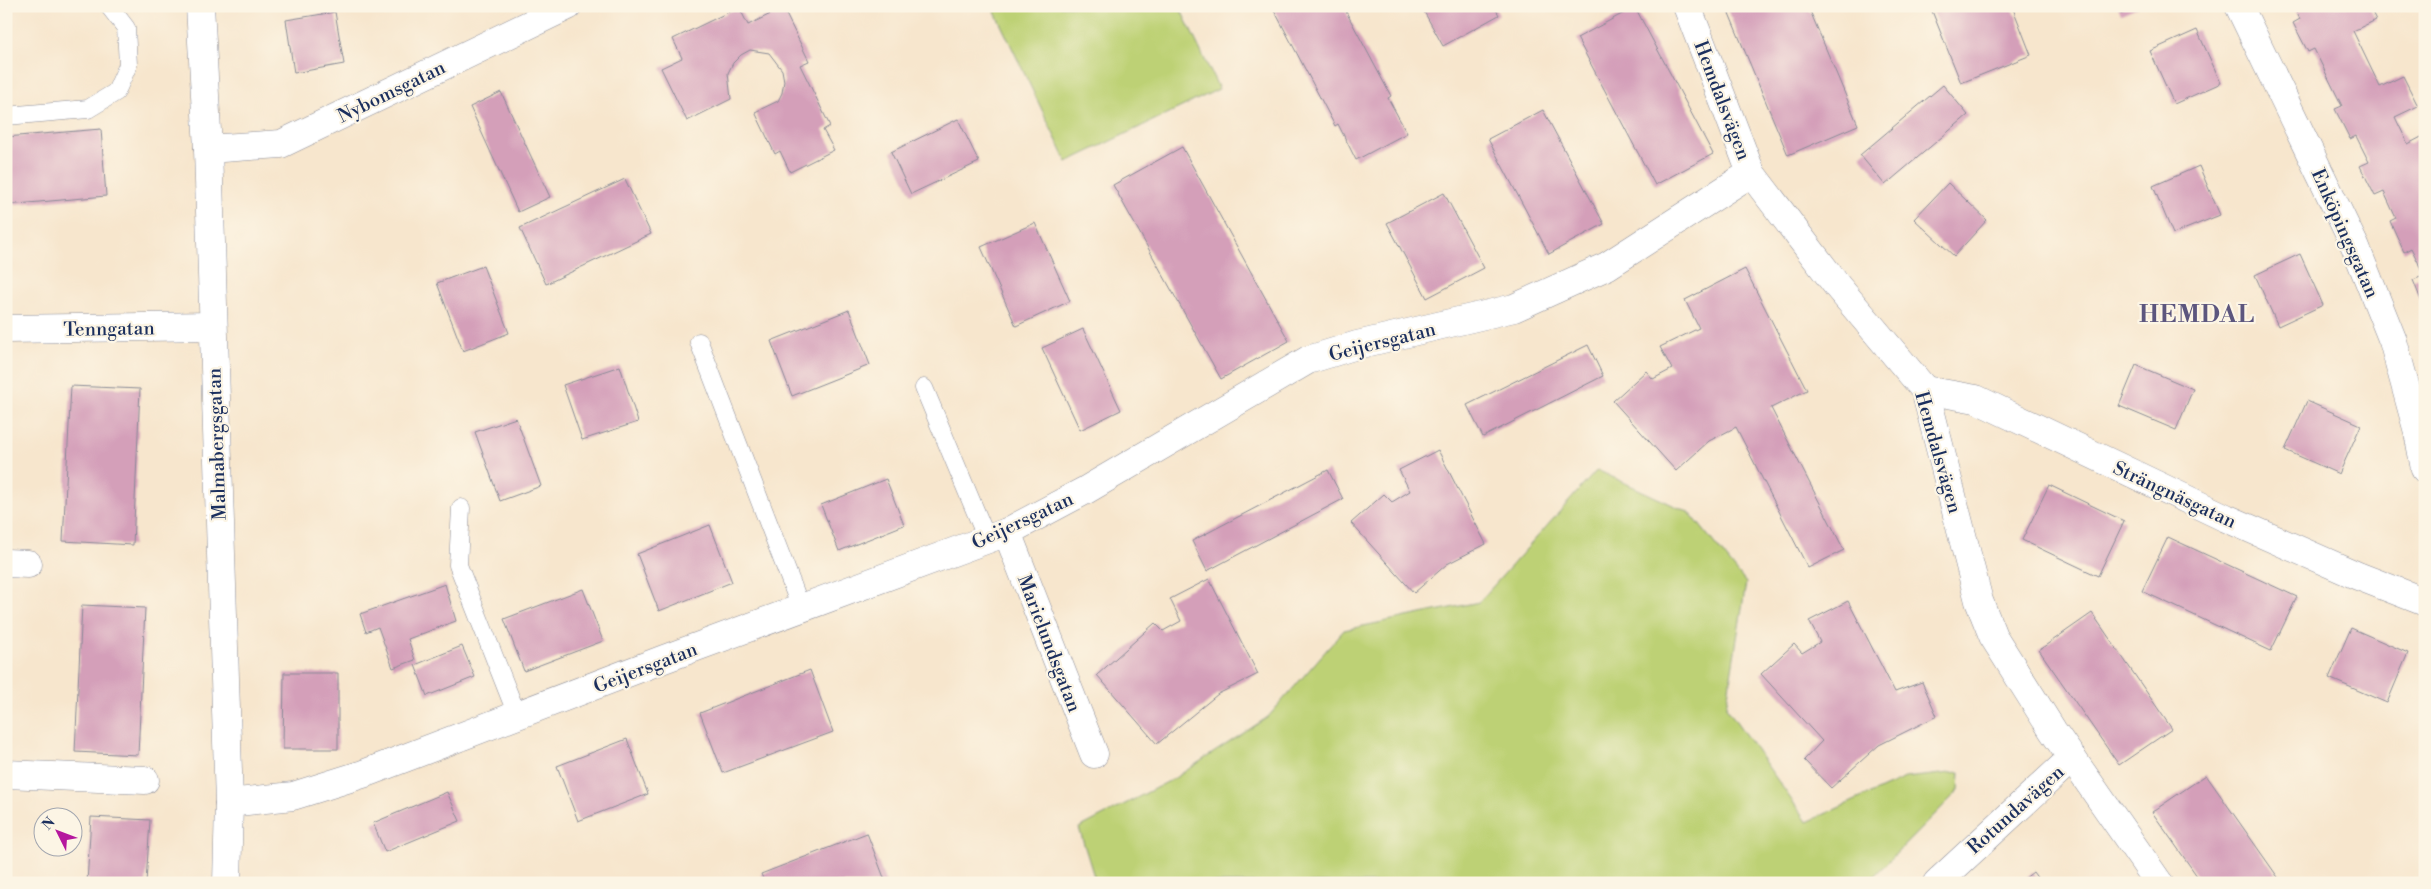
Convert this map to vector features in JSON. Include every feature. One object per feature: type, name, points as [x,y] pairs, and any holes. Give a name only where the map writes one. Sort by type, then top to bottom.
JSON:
[{"type":"street","name":"Malmabergsgatan","points":[[200,6],[208,149],[212,326],[229,803],[227,883]]},
{"type":"street","name":"Nybomsgatan","points":[[208,149],[281,144],[568,6]]},
{"type":"street","name":"Hemdalsvägen","points":[[1687,6],[1751,174],[1838,287],[1925,390],[1978,601],[1993,636],[2072,758],[2159,883]]},
{"type":"street","name":"Enköpingsgatan","points":[[2239,6],[2355,246],[2393,341],[2418,432],[2425,469]]},
{"type":"street","name":"Geijersgatan","points":[[229,803],[293,796],[363,774],[997,536],[1086,490],[1308,360],[1357,345],[1514,308],[1607,266],[1751,174]]},
{"type":"street","name":"Tenngatan","points":[[6,329],[212,326]]},
{"type":"street","name":"Strängnäsgatan","points":[[1925,390],[1976,399],[2014,419],[2226,518],[2358,576],[2425,602]]},
{"type":"street","name":"Marielundsgatan","points":[[997,536],[1094,754]]},
{"type":"street","name":"Rotundavägen","points":[[1937,883],[2072,758]]},
{"type":"street","points":[[6,774],[145,780]]},
{"type":"lane","points":[[6,116],[88,109],[116,92],[128,65],[126,28],[109,6]]},
{"type":"lane","points":[[699,342],[801,608]]},
{"type":"lane","points":[[924,388],[997,536]]},
{"type":"lane","points":[[461,508],[458,565],[517,715]]},
{"type":"green space","points":[[992,6],[1179,6],[1219,89],[1067,162]]},
{"type":"green space","points":[[1597,470],[1690,513],[1746,583],[1726,707],[1807,822],[1905,778],[1960,772],[1959,790],[1867,883],[1096,883],[1079,828],[1175,778],[1268,717],[1344,630],[1479,602]]},
{"type":"building","points":[[1272,6],[1343,6],[1391,96],[1388,98],[1407,133],[1356,160],[1338,124],[1335,126]]},
{"type":"building","points":[[1421,6],[1494,6],[1499,15],[1443,46]]},
{"type":"building","points":[[1726,6],[1808,6],[1858,125],[1788,155]]},
{"type":"building","points":[[1930,6],[2012,6],[2031,55],[1961,83]]},
{"type":"building","points":[[2118,6],[2140,6],[2121,14]]},
{"type":"building","points":[[2293,6],[2369,6],[2376,20],[2353,31],[2380,87],[2403,76],[2418,106],[2395,117],[2408,144],[2425,135],[2425,173],[2422,174],[2425,179],[2425,310],[2413,280],[2423,276],[2418,262],[2411,248],[2404,252],[2390,221],[2396,218],[2384,192],[2375,196],[2360,166],[2369,162],[2356,136],[2350,139],[2335,109],[2342,106],[2314,49],[2308,52],[2293,23],[2300,19]]},
{"type":"building","points":[[739,7],[748,25],[783,8],[809,61],[800,65],[830,126],[823,130],[834,150],[790,172],[780,151],[775,154],[755,112],[778,101],[782,93],[784,81],[782,70],[769,53],[750,50],[741,55],[733,63],[728,73],[731,99],[687,121],[661,68],[682,58],[673,39]]},
{"type":"building","points":[[1635,7],[1713,154],[1655,185],[1577,38]]},
{"type":"building","points":[[335,12],[344,64],[294,73],[286,20]]},
{"type":"building","points":[[2197,30],[2221,83],[2174,104],[2150,51]]},
{"type":"building","points":[[1943,85],[1968,115],[1885,185],[1860,155]]},
{"type":"building","points":[[501,92],[550,197],[518,212],[470,107]]},
{"type":"building","points":[[1543,110],[1604,224],[1549,254],[1488,139]]},
{"type":"building","points":[[958,119],[979,162],[911,194],[891,152]]},
{"type":"building","points":[[101,129],[106,196],[6,205],[6,137]]},
{"type":"building","points":[[1182,147],[1289,341],[1221,379],[1113,185]]},
{"type":"building","points":[[2199,166],[2220,215],[2173,234],[2153,186]]},
{"type":"building","points":[[625,179],[651,234],[546,284],[520,228]]},
{"type":"building","points":[[1948,183],[1987,220],[1954,256],[1914,219]]},
{"type":"building","points":[[1444,193],[1484,268],[1427,298],[1387,223]]},
{"type":"building","points":[[1035,223],[1070,301],[1016,326],[981,247]]},
{"type":"building","points":[[2300,254],[2323,305],[2278,326],[2255,275]]},
{"type":"building","points":[[483,266],[509,333],[463,351],[437,283]]},
{"type":"building","points":[[1745,269],[1807,390],[1771,408],[1844,550],[1808,568],[1736,427],[1709,441],[1676,471],[1613,401],[1646,371],[1653,379],[1672,369],[1660,347],[1699,328],[1685,300]]},
{"type":"building","points":[[849,310],[870,365],[792,396],[771,341]]},
{"type":"building","points":[[1083,329],[1121,410],[1080,430],[1042,348]]},
{"type":"building","points":[[1588,345],[1603,376],[1483,437],[1467,405]]},
{"type":"building","points":[[2136,365],[2193,389],[2176,430],[2119,406]]},
{"type":"building","points":[[620,366],[638,422],[582,440],[563,385]]},
{"type":"building","points":[[71,386],[140,389],[133,545],[63,541]]},
{"type":"building","points":[[2307,401],[2361,425],[2339,474],[2285,450]]},
{"type":"building","points":[[516,418],[541,486],[500,501],[475,432]]},
{"type":"building","points":[[1438,450],[1486,544],[1447,564],[1414,593],[1351,523],[1384,494],[1392,502],[1410,491],[1399,470]]},
{"type":"building","points":[[1328,470],[1343,499],[1207,571],[1192,541]]},
{"type":"building","points":[[886,479],[904,525],[839,551],[821,505]]},
{"type":"building","points":[[2049,485],[2124,521],[2098,576],[2022,540]]},
{"type":"building","points":[[710,525],[732,582],[659,611],[637,554]]},
{"type":"building","points":[[2168,537],[2297,597],[2271,651],[2142,591]]},
{"type":"building","points":[[1209,579],[1258,674],[1218,694],[1157,744],[1097,675],[1155,623],[1163,631],[1181,621],[1170,599]]},
{"type":"building","points":[[445,584],[456,621],[408,639],[415,660],[393,668],[378,627],[366,632],[360,614]]},
{"type":"building","points":[[583,589],[603,641],[524,671],[504,619]]},
{"type":"building","points":[[6,600],[10,600],[8,644],[6,644]]},
{"type":"building","points":[[1848,601],[1895,692],[1922,682],[1937,716],[1879,745],[1831,788],[1804,760],[1822,741],[1761,674],[1794,644],[1802,653],[1820,642],[1809,621]]},
{"type":"building","points":[[82,605],[145,608],[138,755],[75,752]]},
{"type":"building","points":[[2092,613],[2172,729],[2119,765],[2039,650]]},
{"type":"building","points":[[2351,628],[2408,653],[2387,703],[2329,678]]},
{"type":"building","points":[[462,646],[475,677],[427,696],[415,665]]},
{"type":"building","points":[[810,670],[833,732],[723,773],[700,713]]},
{"type":"building","points":[[284,673],[338,673],[338,749],[283,749]]},
{"type":"building","points":[[627,739],[648,794],[578,821],[557,766]]},
{"type":"building","points":[[2206,775],[2282,883],[2202,883],[2152,812]]},
{"type":"building","points":[[447,792],[460,821],[385,852],[373,823]]},
{"type":"building","points":[[91,817],[150,820],[146,883],[87,883]]},
{"type":"building","points":[[867,833],[886,883],[765,883],[761,874]]},
{"type":"building","points":[[2033,872],[2041,883],[2019,883]]},
{"type":"district","name":"HEMDAL","points":[[2197,314]]}]
